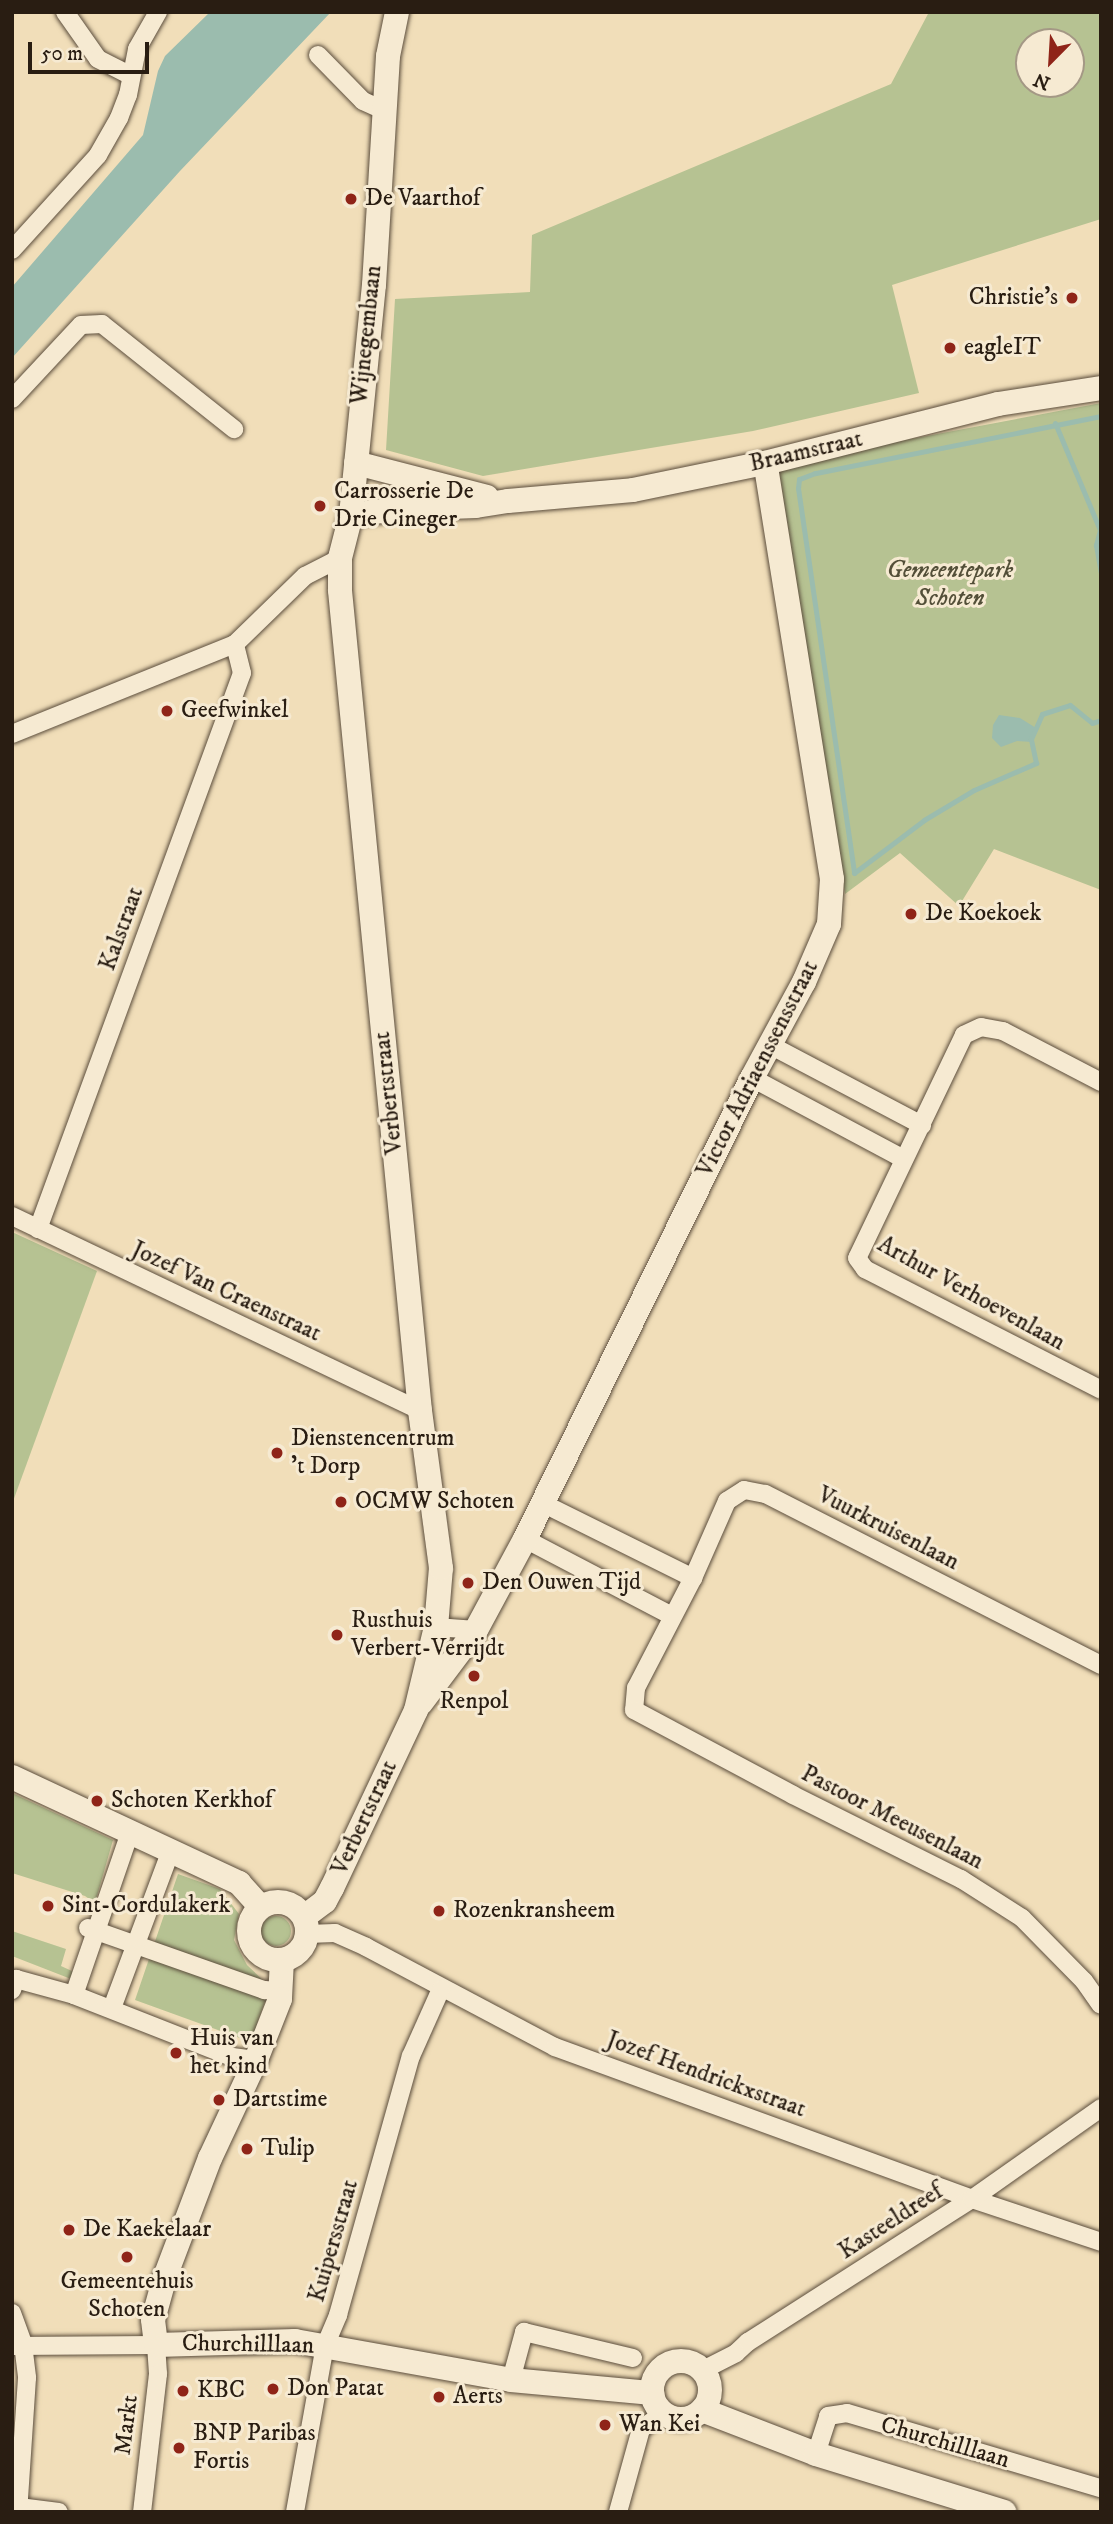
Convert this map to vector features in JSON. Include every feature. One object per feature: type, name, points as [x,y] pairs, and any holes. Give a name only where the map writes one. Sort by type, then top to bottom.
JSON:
[{"type":"street","points":[[65,12],[98,59],[130,75]]},
{"type":"street","points":[[12,250],[98,155],[119,118],[144,34],[158,12]]},
{"type":"street","name":"Wijnegembaan","points":[[340,558],[351,515],[374,285],[383,110],[388,56],[397,12]]},
{"type":"street","points":[[318,55],[363,101],[383,110]]},
{"type":"street","points":[[12,399],[81,325],[102,324],[234,429]]},
{"type":"street","name":"Braamstraat","points":[[351,515],[446,498],[508,501],[634,490],[765,463],[998,404],[1101,388]]},
{"type":"street","name":"Braamstraat","points":[[356,463],[446,498]]},
{"type":"street","name":"Victor Adriaenssensstraat","points":[[476,1630],[525,1539],[752,1078],[804,982],[829,924],[832,880],[765,463]]},
{"type":"street","points":[[12,734],[236,644],[305,576],[340,558]]},
{"type":"street","name":"Verbertstraat","points":[[340,558],[341,615],[420,1412],[441,1568],[436,1627],[416,1710]]},
{"type":"street","name":"Kalstraat","points":[[38,1229],[242,673],[236,644]]},
{"type":"street","points":[[752,1078],[904,1159],[964,1035],[981,1027],[1003,1031],[1101,1082]]},
{"type":"street","points":[[770,1045],[922,1125]]},
{"type":"street","name":"Arthur Verhoevenlaan","points":[[904,1159],[856,1258],[865,1269],[1101,1390]]},
{"type":"street","name":"Jozef Van Craenstraat","points":[[12,1216],[420,1412]]},
{"type":"street","name":"Vuurkruisenlaan","points":[[634,1710],[636,1688],[693,1578],[727,1502],[744,1490],[765,1494],[1101,1665]]},
{"type":"street","points":[[542,1503],[693,1578]]},
{"type":"street","points":[[525,1539],[673,1616]]},
{"type":"street","points":[[436,1627],[476,1630]]},
{"type":"street","name":"Verbertstraat","points":[[282,1960],[299,1951],[306,1925],[332,1888],[416,1710],[476,1630]]},
{"type":"street","name":"Pastoor Meeusenlaan","points":[[634,1710],[793,1796],[961,1880],[1022,1918],[1084,1981],[1101,2005]]},
{"type":"street","points":[[12,1777],[239,1883],[260,1906]]},
{"type":"street","points":[[74,1995],[92,1929],[130,1832]]},
{"type":"street","points":[[111,2008],[171,1850]]},
{"type":"street","points":[[156,2345],[153,2320],[164,2280],[210,2158],[256,2060],[281,1991],[282,1960],[263,1956],[250,1941],[249,1922],[260,1906],[270,1902],[290,1903],[306,1925]]},
{"type":"street","name":"Jozef Hendrickxstraat","points":[[306,1925],[335,1933],[366,1947],[555,2047],[972,2199],[1101,2242]]},
{"type":"street","points":[[92,1929],[264,1990],[281,1991]]},
{"type":"street","points":[[14,1984],[74,1995],[232,2057],[256,2060]]},
{"type":"street","name":"Kuipersstraat","points":[[295,2512],[325,2346],[338,2315],[411,2056],[441,1989]]},
{"type":"street","name":"Kasteeldreef","points":[[703,2370],[736,2353],[748,2342],[972,2199],[1101,2108]]},
{"type":"street","points":[[12,2313],[27,2378],[19,2510],[59,2512]]},
{"type":"street","points":[[511,2380],[524,2332],[633,2358]]},
{"type":"street","name":"Churchilllaan","points":[[18,2345],[295,2341],[658,2403]]},
{"type":"street","name":"Markt","points":[[142,2512],[158,2374],[156,2345]]},
{"type":"street","points":[[618,2512],[641,2429],[658,2403],[657,2373],[674,2361],[685,2360],[703,2370],[710,2386],[710,2395],[702,2410],[683,2418],[658,2403]]},
{"type":"street","name":"Churchilllaan","points":[[702,2410],[816,2454],[1004,2512]]},
{"type":"street","name":"Churchilllaan","points":[[816,2454],[828,2416],[847,2413],[1101,2488]]},
{"type":"green space","points":[[929,12],[1101,12],[1101,219],[892,285],[919,393],[753,431],[483,476],[386,450],[395,299],[530,292],[532,235],[891,84]]},
{"type":"green space","name":"Gemeentepark Schoten","points":[[1101,403],[1101,890],[994,849],[959,906],[900,853],[845,894],[778,464]]},
{"type":"green space","points":[[12,1232],[97,1271],[12,1504]]},
{"type":"green space","points":[[12,1793],[113,1840],[95,1903],[85,1896],[12,1873]]},
{"type":"green space","points":[[178,1874],[220,1889],[239,1914],[234,1940],[247,1965],[270,1987],[251,2042],[135,2000]]},
{"type":"green space","points":[[276,1916],[282,1917],[290,1925],[290,1937],[282,1945],[276,1946],[270,1945],[262,1937],[261,1931],[262,1925],[270,1917]]},
{"type":"green space","points":[[12,1931],[66,1949],[61,1966],[74,1972],[71,1979],[12,1956]]},
{"type":"shaded area","points":[[210,12],[331,12],[180,171],[12,358],[12,287],[143,135],[158,71],[165,56]]},
{"type":"shaded area","points":[[999,715],[1020,718],[1036,728],[1032,742],[1017,741],[1001,747],[992,738],[993,725]]},
{"type":"waterway","points":[[1101,416],[815,473],[799,479],[798,488],[854,873],[924,820],[974,790],[1036,763],[1031,739],[1042,714],[1070,705],[1092,723],[1101,720]]},
{"type":"waterway","points":[[1055,423],[1100,530],[1096,545],[1101,573]]},
{"type":"place","name":"De Vaarthof","points":[[351,199]]},
{"type":"place","name":"Christie's","points":[[1072,298]]},
{"type":"place","name":"eagleIT","points":[[950,348]]},
{"type":"place","name":"Carrosserie De Drie Cineger","points":[[320,506]]},
{"type":"place","name":"Geefwinkel","points":[[167,711]]},
{"type":"place","name":"De Koekoek","points":[[911,914]]},
{"type":"place","name":"Dienstencentrum 't Dorp","points":[[277,1453]]},
{"type":"place","name":"OCMW Schoten","points":[[341,1502]]},
{"type":"place","name":"Den Ouwen Tijd","points":[[468,1583]]},
{"type":"place","name":"Rusthuis Verbert-Verrijdt","points":[[337,1635]]},
{"type":"place","name":"Renpol","points":[[474,1676]]},
{"type":"place","name":"Schoten Kerkhof","points":[[97,1801]]},
{"type":"place","name":"Sint-Cordulakerk","points":[[48,1906]]},
{"type":"place","name":"Rozenkransheem","points":[[439,1911]]},
{"type":"place","name":"Huis van het kind","points":[[176,2053]]},
{"type":"place","name":"Dartstime","points":[[219,2100]]},
{"type":"place","name":"Tulip","points":[[247,2149]]},
{"type":"place","name":"De Kaekelaar","points":[[69,2230]]},
{"type":"place","name":"Gemeentehuis Schoten","points":[[127,2257]]},
{"type":"place","name":"Don Patat","points":[[273,2389]]},
{"type":"place","name":"KBC","points":[[183,2391]]},
{"type":"place","name":"Aerts","points":[[439,2397]]},
{"type":"place","name":"Wan Kei","points":[[605,2425]]},
{"type":"place","name":"BNP Paribas Fortis","points":[[179,2448]]}]
